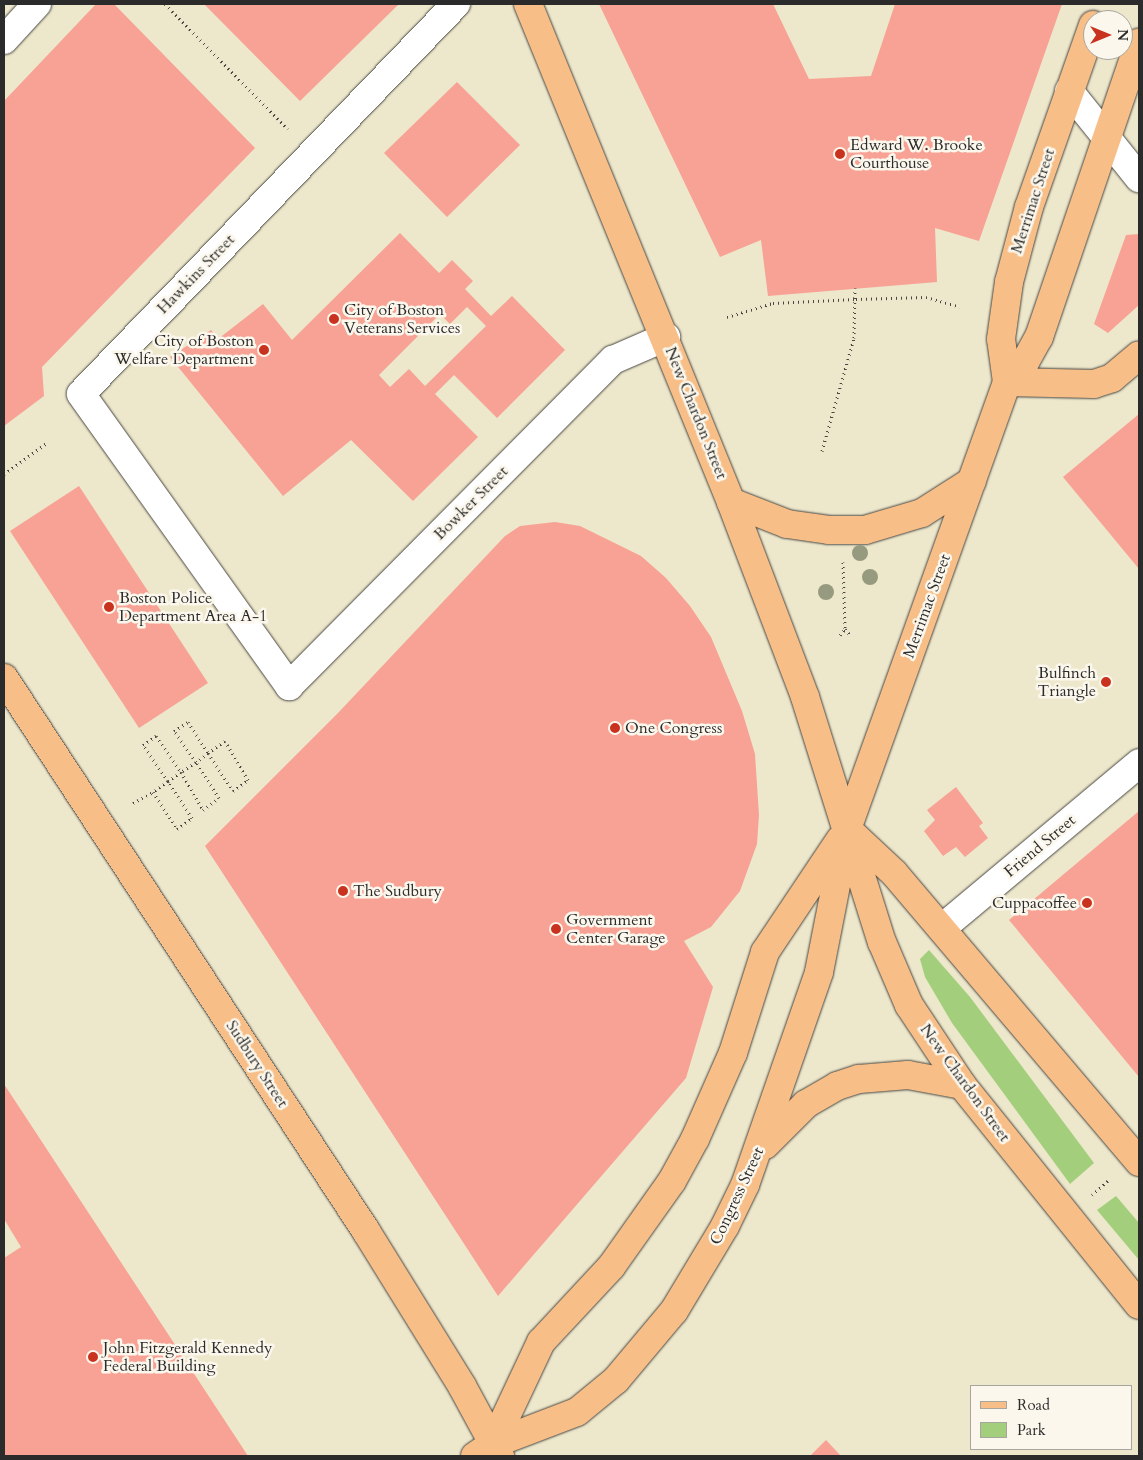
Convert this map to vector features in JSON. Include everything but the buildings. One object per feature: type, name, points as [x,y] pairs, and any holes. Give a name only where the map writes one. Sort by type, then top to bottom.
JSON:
[{"type":"main road","name":"New Chardon Street","points":[[528,4],[666,337],[731,502],[805,697],[882,942],[909,1005],[962,1085],[1139,1305]]},
{"type":"main road","name":"Merrimac Street","points":[[846,830],[1007,382],[1025,362],[1039,337],[1139,43]]},
{"type":"main road","name":"Merrimac Street","points":[[1007,382],[1001,339],[1008,282],[1029,207],[1083,52]]},
{"type":"main road","points":[[1007,382],[1094,384],[1112,378],[1139,356]]},
{"type":"main road","points":[[731,502],[788,524],[830,530],[865,530],[922,513],[972,481]]},
{"type":"main road","name":"Sudbury Street","points":[[4,678],[366,1231],[462,1386],[489,1452]]},
{"type":"main road","points":[[489,1452],[541,1342],[612,1267],[672,1181],[695,1139],[733,1052],[765,952],[846,830],[894,873],[1139,1162]]},
{"type":"main road","name":"Congress Street","points":[[489,1452],[577,1412],[616,1380],[663,1325],[688,1289],[729,1218],[758,1154],[818,972],[846,830]]},
{"type":"main road","points":[[758,1154],[806,1104],[846,1083],[879,1075],[897,1074],[962,1085]]},
{"type":"street","points":[[4,40],[37,4]]},
{"type":"street","name":"Hawkins Street","points":[[289,686],[81,394],[456,4]]},
{"type":"street","points":[[1069,92],[1139,178]]},
{"type":"street","name":"Bowker Street","points":[[289,686],[613,360],[666,337]]},
{"type":"street","name":"Friend Street","points":[[942,928],[1139,763]]},
{"type":"path","points":[[165,4],[288,129]]},
{"type":"path","points":[[822,451],[854,338],[855,288]]},
{"type":"path","points":[[726,317],[773,303],[856,299],[926,297],[960,307]]},
{"type":"path","points":[[4,474],[48,442]]},
{"type":"path","points":[[843,559],[845,629],[851,636]]},
{"type":"path","points":[[840,635],[845,629]]},
{"type":"path","points":[[133,803],[153,792],[168,781],[181,772],[196,762],[208,753],[225,741],[248,780],[233,791],[208,753],[188,722],[174,731],[196,762],[219,798],[204,810],[181,772],[156,736],[143,745],[168,781],[192,818],[177,828],[153,792]]},
{"type":"path","points":[[1089,1198],[1110,1178]]},
{"type":"green space","points":[[929,950],[970,997],[1094,1163],[1070,1184],[952,1023],[925,977],[920,959]]},
{"type":"green space","points":[[1116,1196],[1139,1223],[1139,1260],[1097,1210]]},
{"type":"place","name":"Edward W. Brooke Courthouse","points":[[840,154]]},
{"type":"place","name":"City of Boston Veterans Services","points":[[334,319]]},
{"type":"place","name":"City of Boston Welfare Department","points":[[264,350]]},
{"type":"place","name":"Boston Police Department Area A-1","points":[[109,607]]},
{"type":"place","name":"Bulfinch Triangle","points":[[1106,682]]},
{"type":"place","name":"One Congress","points":[[615,728]]},
{"type":"place","name":"The Sudbury","points":[[343,891]]},
{"type":"place","name":"Cuppacoffee","points":[[1087,903]]},
{"type":"place","name":"Government Center Garage","points":[[556,929]]},
{"type":"place","name":"John Fitzgerald Kennedy Federal Building","points":[[93,1357]]}]
